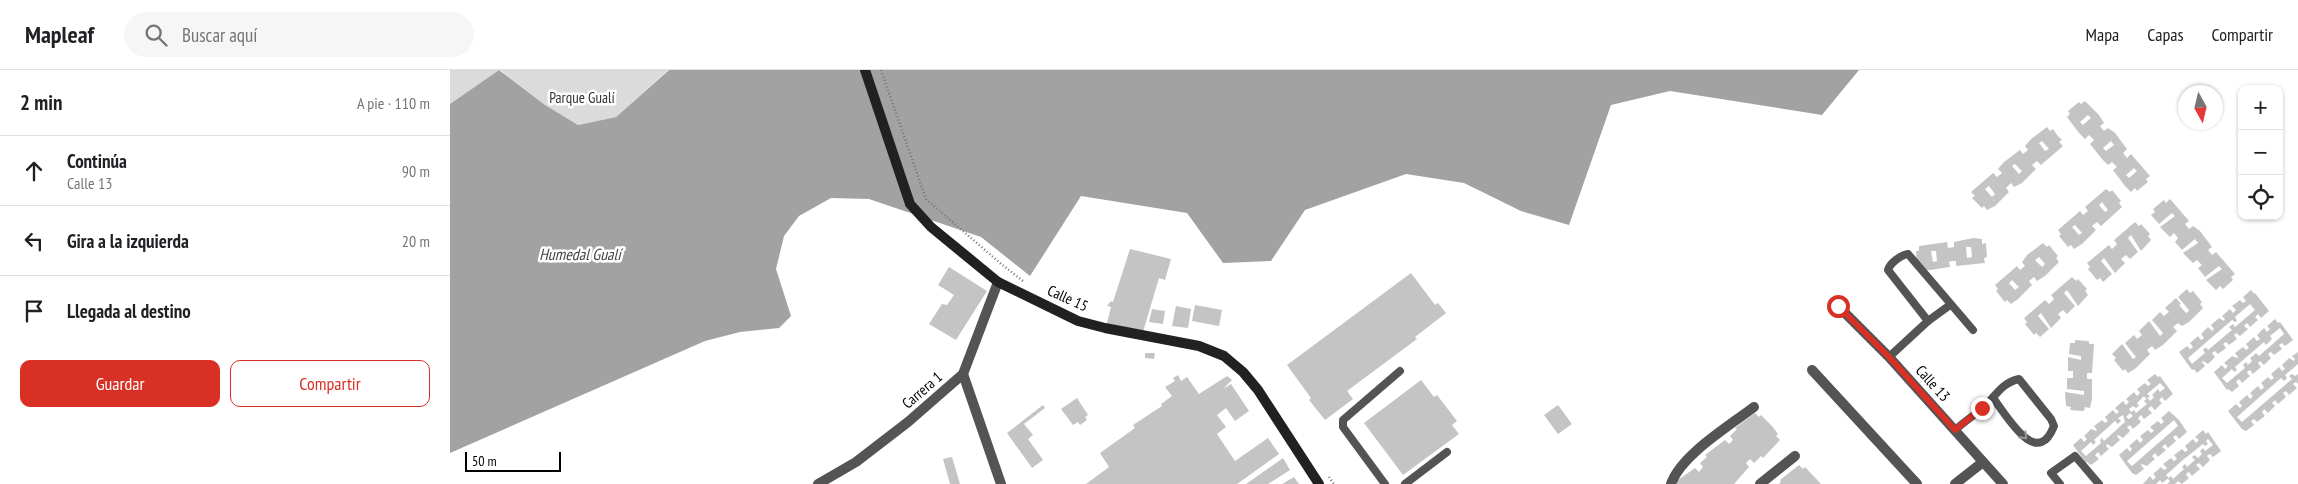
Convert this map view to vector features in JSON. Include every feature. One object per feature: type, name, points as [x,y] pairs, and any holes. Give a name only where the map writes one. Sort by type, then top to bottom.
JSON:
[{"type":"street","name":"Calle 15","points":[[865,70],[910,204],[931,227],[998,282],[1078,321],[1199,346],[1224,356],[1243,372],[1258,390],[1319,484]]},
{"type":"street","name":"Carrera 1","points":[[818,484],[856,462],[908,422],[964,374],[998,282]]},
{"type":"street","name":"Calle 13","points":[[1838,306],[1889,357],[2002,484]]},
{"type":"street","points":[[1812,370],[1916,484]]},
{"type":"street","points":[[964,374],[1001,484]]},
{"type":"street","points":[[1671,484],[1676,472],[1688,458],[1754,407]]},
{"type":"street","points":[[1760,484],[1795,456]]},
{"type":"street","points":[[1955,484],[1983,462]]},
{"type":"lane","points":[[1928,321],[1888,270],[1889,266],[1902,256],[1908,254],[1973,330]]},
{"type":"lane","points":[[1889,357],[1928,321],[1950,305]]},
{"type":"lane","points":[[1385,484],[1344,427],[1343,420],[1400,372]]},
{"type":"lane","points":[[1955,430],[1993,398],[2000,388],[2009,381],[2019,379],[2050,419],[2054,426],[2051,434],[2040,443],[2032,444],[2024,438],[1993,398]]},
{"type":"lane","points":[[1405,484],[1447,452]]},
{"type":"lane","points":[[2060,484],[2051,473],[2075,456],[2099,484]]},
{"type":"path","points":[[881,70],[926,199]]},
{"type":"green space","points":[[450,70],[499,70],[450,104]]},
{"type":"green space","name":"Parque Gualí","points":[[500,70],[668,70],[616,117],[578,125],[545,105]]},
{"type":"water","name":"Humedal Gualí","points":[[499,70],[545,105],[578,125],[616,117],[669,70],[1859,70],[1822,115],[1670,91],[1611,105],[1569,225],[1521,211],[1464,183],[1406,174],[1305,210],[1271,261],[1223,263],[1187,213],[1081,196],[1030,276],[981,237],[869,199],[831,198],[799,216],[784,236],[776,269],[791,316],[779,328],[740,332],[705,341],[450,453],[450,104]]},
{"type":"building","points":[[2085,101],[2099,115],[2104,123],[2100,126],[2104,131],[2108,128],[2115,133],[2127,149],[2123,153],[2127,158],[2131,154],[2150,176],[2146,179],[2148,182],[2137,191],[2135,188],[2131,192],[2125,186],[2113,170],[2117,167],[2112,162],[2108,165],[2102,159],[2090,144],[2094,140],[2089,135],[2085,139],[2067,117],[2070,114],[2068,111],[2079,102],[2081,104]],"holes":[[[2088,115],[2091,118],[2083,125],[2080,122]],[[2111,141],[2114,145],[2106,151],[2103,148]],[[2134,168],[2137,171],[2129,178],[2126,175]]]},
{"type":"building","points":[[2047,127],[2050,131],[2053,129],[2062,140],[2059,142],[2063,146],[2041,165],[2037,161],[2032,165],[2036,169],[2022,183],[2014,187],[2011,183],[2006,188],[2009,192],[1995,206],[1987,210],[1984,206],[1982,208],[1972,198],[1975,196],[1971,192],[1993,173],[1997,177],[2002,173],[1998,169],[2020,150],[2023,154],[2028,150],[2025,146]],"holes":[[[2042,141],[2049,149],[2045,151],[2039,143]],[[2015,164],[2022,171],[2019,174],[2012,166]],[[1989,186],[1995,194],[1992,197],[1985,189]]]},
{"type":"building","points":[[2106,189],[2110,192],[2112,190],[2121,201],[2119,203],[2122,207],[2101,226],[2097,222],[2092,226],[2096,230],[2082,244],[2074,249],[2071,245],[2068,247],[2059,236],[2061,234],[2058,230],[2080,211],[2083,215],[2088,211],[2085,207]],"holes":[[[2102,202],[2108,210],[2105,212],[2099,205]],[[2075,225],[2082,233],[2079,235],[2072,227]]]},
{"type":"building","points":[[2170,199],[2189,221],[2185,224],[2189,229],[2193,226],[2200,231],[2212,247],[2208,250],[2212,255],[2216,252],[2235,274],[2231,277],[2233,280],[2223,289],[2220,286],[2216,290],[2206,280],[2222,269],[2219,266],[2205,277],[2198,268],[2202,265],[2197,260],[2193,263],[2183,253],[2198,243],[2195,239],[2182,250],[2175,242],[2178,238],[2174,233],[2170,237],[2160,227],[2175,216],[2172,213],[2159,224],[2151,215],[2155,212],[2153,209],[2164,200],[2166,203]]},
{"type":"building","points":[[2135,222],[2139,226],[2141,224],[2150,234],[2148,236],[2151,240],[2141,251],[2131,235],[2128,238],[2138,252],[2130,259],[2126,255],[2121,259],[2125,263],[2115,273],[2104,258],[2101,261],[2112,274],[2103,282],[2100,278],[2097,280],[2088,269],[2090,267],[2087,263],[2109,245],[2112,249],[2117,244],[2114,240]]},
{"type":"building","points":[[1973,238],[1982,239],[1982,244],[1986,243],[1987,257],[1984,258],[1985,263],[1956,266],[1956,261],[1952,261],[1949,262],[1950,267],[1930,270],[1921,270],[1917,265],[1916,251],[1919,251],[1919,246],[1947,242],[1948,248],[1954,247],[1954,242]],"holes":[[[1966,247],[1971,247],[1972,257],[1967,258]],[[1931,251],[1936,251],[1937,261],[1933,262]]]},
{"type":"building","points":[[2043,243],[2047,247],[2049,245],[2058,256],[2056,258],[2059,262],[2045,276],[2037,281],[2034,277],[2029,281],[2032,285],[2018,299],[2011,304],[2007,300],[2005,302],[1996,291],[1998,289],[1995,285],[2017,266],[2020,270],[2025,266],[2022,262],[2027,255]],"holes":[[[2039,257],[2045,264],[2042,267],[2035,260]],[[2012,280],[2019,287],[2015,290],[2009,283]]]},
{"type":"building","points":[[1130,249],[1171,259],[1165,280],[1159,278],[1143,332],[1107,323],[1111,307],[1107,306],[1111,301],[1113,302]]},
{"type":"building","points":[[949,267],[987,291],[956,340],[929,324],[942,304],[947,305],[954,295],[938,285]]},
{"type":"building","points":[[1411,273],[1435,305],[1438,303],[1446,313],[1415,337],[1417,339],[1347,391],[1353,399],[1325,420],[1309,400],[1311,398],[1287,365]]},
{"type":"building","points":[[2072,277],[2076,281],[2078,279],[2087,289],[2085,291],[2088,295],[2078,306],[2067,290],[2064,293],[2075,306],[2067,314],[2063,310],[2058,314],[2061,318],[2051,328],[2041,313],[2038,316],[2049,329],[2040,337],[2036,333],[2034,335],[2025,324],[2027,322],[2024,318],[2045,300],[2049,304],[2054,299],[2051,295]]},
{"type":"building","points":[[2187,289],[2190,293],[2193,291],[2202,302],[2200,304],[2203,308],[2189,322],[2182,326],[2178,323],[2173,327],[2177,331],[2163,345],[2155,350],[2152,346],[2147,350],[2150,354],[2136,368],[2128,373],[2125,369],[2123,371],[2114,360],[2116,358],[2112,354],[2122,344],[2133,359],[2136,357],[2125,343],[2134,335],[2137,339],[2142,335],[2139,331],[2149,321],[2160,336],[2163,333],[2152,320],[2160,312],[2164,316],[2169,312],[2165,308],[2176,298],[2181,304],[2179,305],[2186,313],[2188,312],[2189,310],[2178,297]]},
{"type":"building","points":[[2251,290],[2269,311],[2261,318],[2258,314],[2255,317],[2258,320],[2250,327],[2247,323],[2244,326],[2248,329],[2240,336],[2236,333],[2234,335],[2237,339],[2229,345],[2226,342],[2223,344],[2226,348],[2218,354],[2215,351],[2212,353],[2215,357],[2208,364],[2203,361],[2205,366],[2197,373],[2194,369],[2192,370],[2179,352],[2187,346],[2190,349],[2192,348],[2190,343],[2198,336],[2201,340],[2204,338],[2201,334],[2208,327],[2212,331],[2214,329],[2211,325],[2219,318],[2224,321],[2225,319],[2222,316],[2230,309],[2233,313],[2236,310],[2232,306],[2240,300],[2243,303],[2246,301],[2243,297]],"holes":[[[2250,304],[2255,310],[2235,327],[2233,324],[2229,327],[2232,330],[2208,350],[2206,347],[2203,350],[2205,353],[2192,364],[2188,358],[2232,320],[2237,321],[2235,317]]]},
{"type":"building","points":[[1195,305],[1222,310],[1219,326],[1192,321]]},
{"type":"building","points":[[1176,306],[1191,309],[1188,328],[1172,326]]},
{"type":"building","points":[[1152,309],[1165,311],[1163,324],[1149,322]]},
{"type":"building","points":[[2275,319],[2278,323],[2280,322],[2293,340],[2285,346],[2282,343],[2279,345],[2282,349],[2274,355],[2271,352],[2269,353],[2271,358],[2264,365],[2260,361],[2258,363],[2261,367],[2253,374],[2250,370],[2248,371],[2247,373],[2250,376],[2242,383],[2239,379],[2236,382],[2239,386],[2232,392],[2227,390],[2214,372],[2222,365],[2225,369],[2228,366],[2224,363],[2232,356],[2237,358],[2235,353],[2243,347],[2246,350],[2249,348],[2246,344],[2254,337],[2257,341],[2260,339],[2257,335],[2264,328],[2267,332],[2270,329],[2267,326]],"holes":[[[2280,328],[2284,334],[2259,356],[2256,353],[2250,358],[2252,361],[2248,365],[2246,362],[2243,365],[2245,368],[2227,383],[2222,378],[2232,369],[2234,372],[2237,370],[2235,367],[2264,342],[2266,345],[2272,339],[2270,336]]]},
{"type":"building","points":[[2075,340],[2089,341],[2089,344],[2094,344],[2092,373],[2087,373],[2087,379],[2092,379],[2092,399],[2090,408],[2085,407],[2084,411],[2070,410],[2071,407],[2066,406],[2065,392],[2084,395],[2084,391],[2067,389],[2067,378],[2073,378],[2073,371],[2068,371],[2068,357],[2081,360],[2081,356],[2069,354],[2070,343],[2075,343]]},
{"type":"building","points":[[2298,352],[2298,364],[2285,375],[2287,378],[2284,381],[2281,378],[2237,417],[2242,422],[2292,379],[2289,376],[2292,374],[2295,376],[2298,374],[2298,384],[2296,382],[2293,384],[2297,388],[2289,395],[2286,391],[2283,393],[2286,397],[2278,404],[2275,400],[2272,403],[2275,406],[2268,413],[2264,409],[2262,412],[2265,416],[2257,422],[2254,419],[2251,421],[2254,425],[2246,431],[2242,429],[2228,411],[2236,404],[2240,408],[2242,406],[2239,402],[2247,395],[2250,399],[2253,396],[2250,393],[2258,386],[2261,390],[2264,387],[2261,383],[2268,377],[2271,380],[2274,378],[2271,374],[2279,367],[2282,371],[2285,369],[2282,365],[2289,358],[2294,361],[2295,359],[2292,356]]},
{"type":"building","points":[[1145,353],[1155,353],[1154,359],[1145,358]]},
{"type":"building","points":[[2155,374],[2158,377],[2160,376],[2173,394],[2165,401],[2162,397],[2159,400],[2162,403],[2155,410],[2151,406],[2148,409],[2152,413],[2144,419],[2141,415],[2138,418],[2141,422],[2133,429],[2130,425],[2127,427],[2130,431],[2123,438],[2118,435],[2120,440],[2112,447],[2107,444],[2106,446],[2109,449],[2101,456],[2098,452],[2095,455],[2099,459],[2091,465],[2086,463],[2073,445],[2081,438],[2084,442],[2087,439],[2084,436],[2091,429],[2096,431],[2094,426],[2102,420],[2105,423],[2108,421],[2105,417],[2113,410],[2116,414],[2119,412],[2115,408],[2123,401],[2126,405],[2129,402],[2126,399],[2134,392],[2137,396],[2140,393],[2137,389],[2145,383],[2148,386],[2151,384],[2147,380]],"holes":[[[2160,383],[2165,388],[2160,392],[2158,389],[2152,395],[2154,397],[2150,401],[2148,398],[2144,401],[2147,404],[2136,413],[2134,410],[2131,412],[2129,409],[2133,406],[2136,408],[2139,406],[2137,403],[2144,396],[2146,399],[2150,396],[2147,394]],[[2130,413],[2133,416],[2129,419],[2126,417]],[[2123,415],[2125,422],[2104,441],[2102,438],[2100,440],[2101,443],[2086,456],[2081,451],[2091,442],[2093,445],[2096,442],[2094,440],[2115,421],[2118,424],[2121,421],[2118,418]]]},
{"type":"building","points":[[1178,375],[1181,381],[1187,377],[1199,394],[1227,376],[1232,380],[1223,389],[1231,384],[1249,411],[1235,421],[1226,408],[1217,415],[1226,427],[1217,434],[1235,461],[1268,438],[1279,454],[1237,484],[1086,484],[1109,467],[1100,453],[1135,428],[1133,425],[1162,406],[1161,404],[1172,396],[1165,387],[1175,381],[1173,378]]},
{"type":"building","points":[[1421,380],[1434,397],[1437,395],[1457,421],[1452,425],[1459,434],[1403,475],[1364,423]]},
{"type":"building","points":[[1077,398],[1088,415],[1085,417],[1087,420],[1080,425],[1078,422],[1073,425],[1061,409]]},
{"type":"building","points":[[1043,405],[1045,408],[1024,424],[1033,435],[1028,439],[1043,460],[1032,468],[1007,433]]},
{"type":"building","points":[[1558,405],[1572,424],[1558,434],[1544,415]]},
{"type":"building","points":[[2169,411],[2179,420],[2187,432],[2179,439],[2176,435],[2173,437],[2176,441],[2168,448],[2165,444],[2162,447],[2166,450],[2158,457],[2155,453],[2152,456],[2155,459],[2147,466],[2142,464],[2144,469],[2136,475],[2132,473],[2119,455],[2127,448],[2130,452],[2132,449],[2129,446],[2137,439],[2140,443],[2143,440],[2140,436],[2148,430],[2151,433],[2154,431],[2150,427],[2158,421],[2161,424],[2164,422],[2161,418]],"holes":[[[2174,420],[2178,426],[2132,466],[2127,461]]]},
{"type":"building","points":[[1755,413],[1759,417],[1761,415],[1772,426],[1780,440],[1763,458],[1761,456],[1754,463],[1750,459],[1746,463],[1749,467],[1734,484],[1677,484],[1675,482],[1695,468],[1699,472],[1703,467],[1700,463],[1707,457],[1705,455],[1725,440],[1729,444],[1733,440],[1730,436],[1737,429],[1735,428]]},
{"type":"building","points":[[2203,430],[2206,434],[2208,432],[2221,451],[2213,457],[2210,454],[2208,455],[2210,460],[2203,467],[2199,463],[2196,465],[2200,469],[2192,476],[2189,472],[2187,473],[2186,475],[2189,478],[2182,484],[2178,481],[2175,484],[2167,484],[2170,481],[2169,478],[2162,483],[2160,480],[2156,484],[2143,484],[2150,476],[2153,480],[2156,477],[2153,474],[2161,467],[2164,470],[2167,468],[2163,464],[2171,458],[2174,461],[2177,459],[2174,455],[2182,449],[2185,452],[2188,450],[2185,446],[2193,439],[2196,443],[2199,440],[2195,437]],"holes":[[[2208,439],[2213,445],[2205,451],[2203,448],[2200,451],[2202,454],[2198,458],[2195,455],[2192,457],[2195,460],[2187,467],[2185,464],[2182,467],[2184,469],[2173,479],[2171,476],[2169,478],[2166,475],[2203,444],[2205,446],[2208,444],[2206,441]]]},
{"type":"building","points":[[952,457],[960,484],[950,484],[943,459]]},
{"type":"building","points":[[1283,458],[1290,470],[1268,484],[1246,484]]},
{"type":"building","points":[[1799,465],[1803,469],[1805,467],[1821,484],[1779,484],[1780,480]]},
{"type":"building","points":[[1294,477],[1299,484],[1282,484],[1287,481]]},
{"type":"route","points":[[1838,306],[1889,357],[1955,430],[1982,408]]}]
